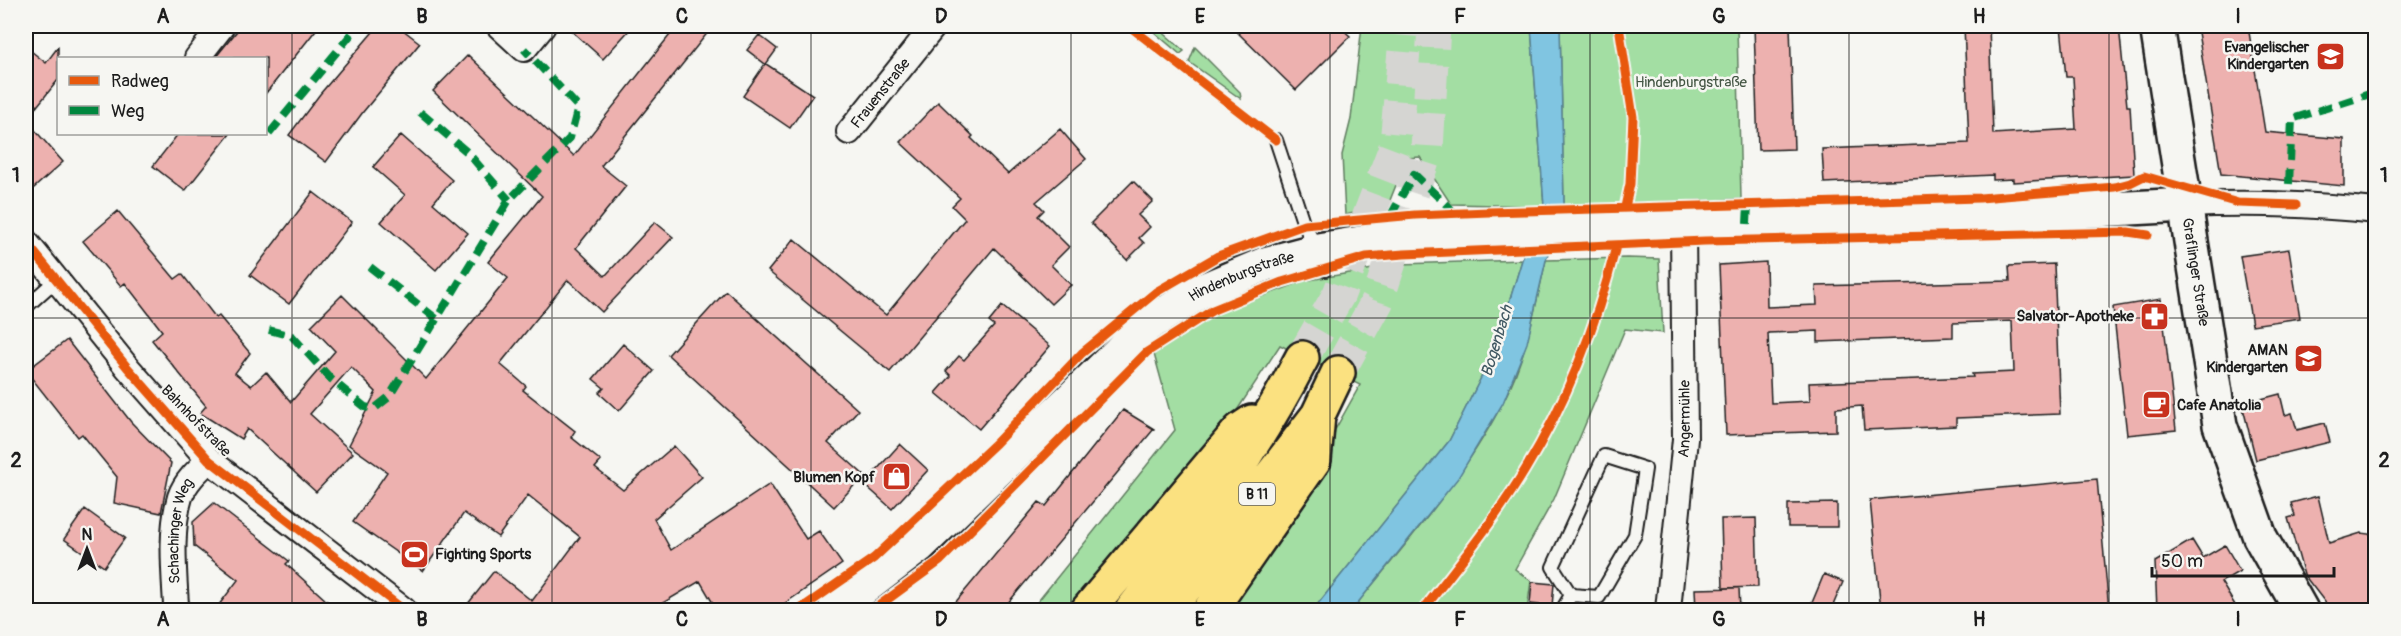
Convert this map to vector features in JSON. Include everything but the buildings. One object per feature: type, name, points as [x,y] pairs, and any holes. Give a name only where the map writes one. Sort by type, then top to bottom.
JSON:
[{"type":"highway","name":"B 11","points":[[1132,610],[1232,479],[1280,401],[1302,358]]},
{"type":"highway","name":"B 11","points":[[1168,610],[1318,415],[1338,373]]},
{"type":"highway","name":"B 11","points":[[1088,610],[1240,430],[1280,401]]},
{"type":"highway","name":"B 11","points":[[1210,610],[1314,460],[1318,415]]},
{"type":"street","points":[[198,57],[222,26]]},
{"type":"street","points":[[499,26],[524,50],[543,26]]},
{"type":"street","name":"Frauenstraße","points":[[849,132],[934,26]]},
{"type":"street","name":"Graflinger Straße","points":[[2157,26],[2220,425],[2260,537],[2301,610]]},
{"type":"street","name":"Hindenburgstraße","points":[[835,610],[920,546],[1147,325],[1199,292],[1265,264],[1321,260],[1416,234],[1489,229],[1981,216],[2238,202],[2330,206],[2376,211]]},
{"type":"street","name":"Angermühle","points":[[1668,610],[1685,439],[1683,225]]},
{"type":"street","name":"Bahnhofstraße","points":[[26,242],[127,367],[209,460],[404,610]]},
{"type":"street","name":"Schachinger Weg","points":[[179,610],[176,605],[174,565],[176,520],[181,495],[195,473],[209,460]]},
{"type":"lane","points":[[1276,140],[1304,225],[1321,260]]},
{"type":"lane","points":[[26,307],[57,279]]},
{"type":"lane","points":[[1604,456],[1645,469],[1635,535],[1599,597],[1571,595],[1553,567],[1604,456]]},
{"type":"lane","points":[[1562,610],[1571,595]]},
{"type":"green space","points":[[1147,26],[1160,26],[1158,28],[1184,51],[1180,54]]},
{"type":"green space","points":[[1362,26],[1531,26],[1544,206],[1451,204],[1420,157],[1407,158],[1388,205],[1345,215],[1342,155],[1351,119]]},
{"type":"green space","points":[[1560,26],[1737,26],[1741,199],[1564,205]]},
{"type":"green space","points":[[1195,47],[1240,92],[1241,99],[1189,62]]},
{"type":"green space","points":[[1659,259],[1663,333],[1625,329],[1554,499],[1515,569],[1531,581],[1527,610],[1352,610],[1432,511],[1487,432],[1517,369],[1529,334],[1546,260]]},
{"type":"green space","points":[[1522,260],[1494,352],[1449,441],[1313,610],[1222,610],[1284,521],[1360,385],[1280,345],[1191,480],[1077,610],[1031,610],[1175,430],[1154,354],[1220,312],[1304,281],[1401,264]]},
{"type":"water","points":[[1531,26],[1560,26],[1564,205],[1546,260],[1527,343],[1503,403],[1458,478],[1352,610],[1313,610],[1449,441],[1494,352],[1522,260],[1544,206]]},
{"type":"tunnel","points":[[1302,358],[1339,294],[1396,145],[1406,26]]},
{"type":"tunnel","points":[[1338,373],[1377,302],[1427,149],[1434,26]]},
{"type":"marked path","points":[[269,134],[358,26]]},
{"type":"marked path","points":[[269,330],[292,336],[331,379],[365,407],[374,409],[389,397],[509,200],[570,138],[578,107],[524,49]]},
{"type":"marked path","points":[[2289,184],[2292,119],[2376,92]]},
{"type":"marked path","points":[[420,112],[467,152],[509,200]]},
{"type":"marked path","points":[[1390,217],[1414,174],[1455,213]]},
{"type":"marked path","points":[[1747,224],[1748,204]]},
{"type":"marked path","points":[[370,267],[438,320]]},
{"type":"marked path","points":[[142,610],[144,606]]},
{"type":"cycle path","points":[[1129,26],[1276,140]]},
{"type":"cycle path","points":[[1619,26],[1633,117],[1630,184],[1625,207]]},
{"type":"cycle path","points":[[799,610],[874,558],[996,443],[1082,353],[1156,292],[1218,256],[1304,225],[1415,215],[1489,212],[1980,198],[2115,187],[2144,176],[2238,203],[2296,205]]},
{"type":"cycle path","points":[[873,610],[940,561],[1147,352],[1213,310],[1282,282],[1366,257],[1705,241],[2128,232],[2148,235]]},
{"type":"cycle path","points":[[26,242],[127,367],[209,460],[404,610]]},
{"type":"cycle path","points":[[1423,610],[1501,507],[1540,444],[1567,389],[1590,333],[1616,246]]},
{"type":"place","name":"Evangelischer Kindergarten","points":[[2330,56]]},
{"type":"place","name":"Salvator-Apotheke","points":[[2155,316]]},
{"type":"place","name":"AMAN Kindergarten","points":[[2309,359]]},
{"type":"place","name":"Cafe Anatolia","points":[[2156,405]]},
{"type":"place","name":"Blumen Kopf","points":[[896,477]]},
{"type":"place","name":"Fighting Sports","points":[[414,554]]},
{"type":"water label","name":"Bogenbach","points":[[1497,341]]}]
